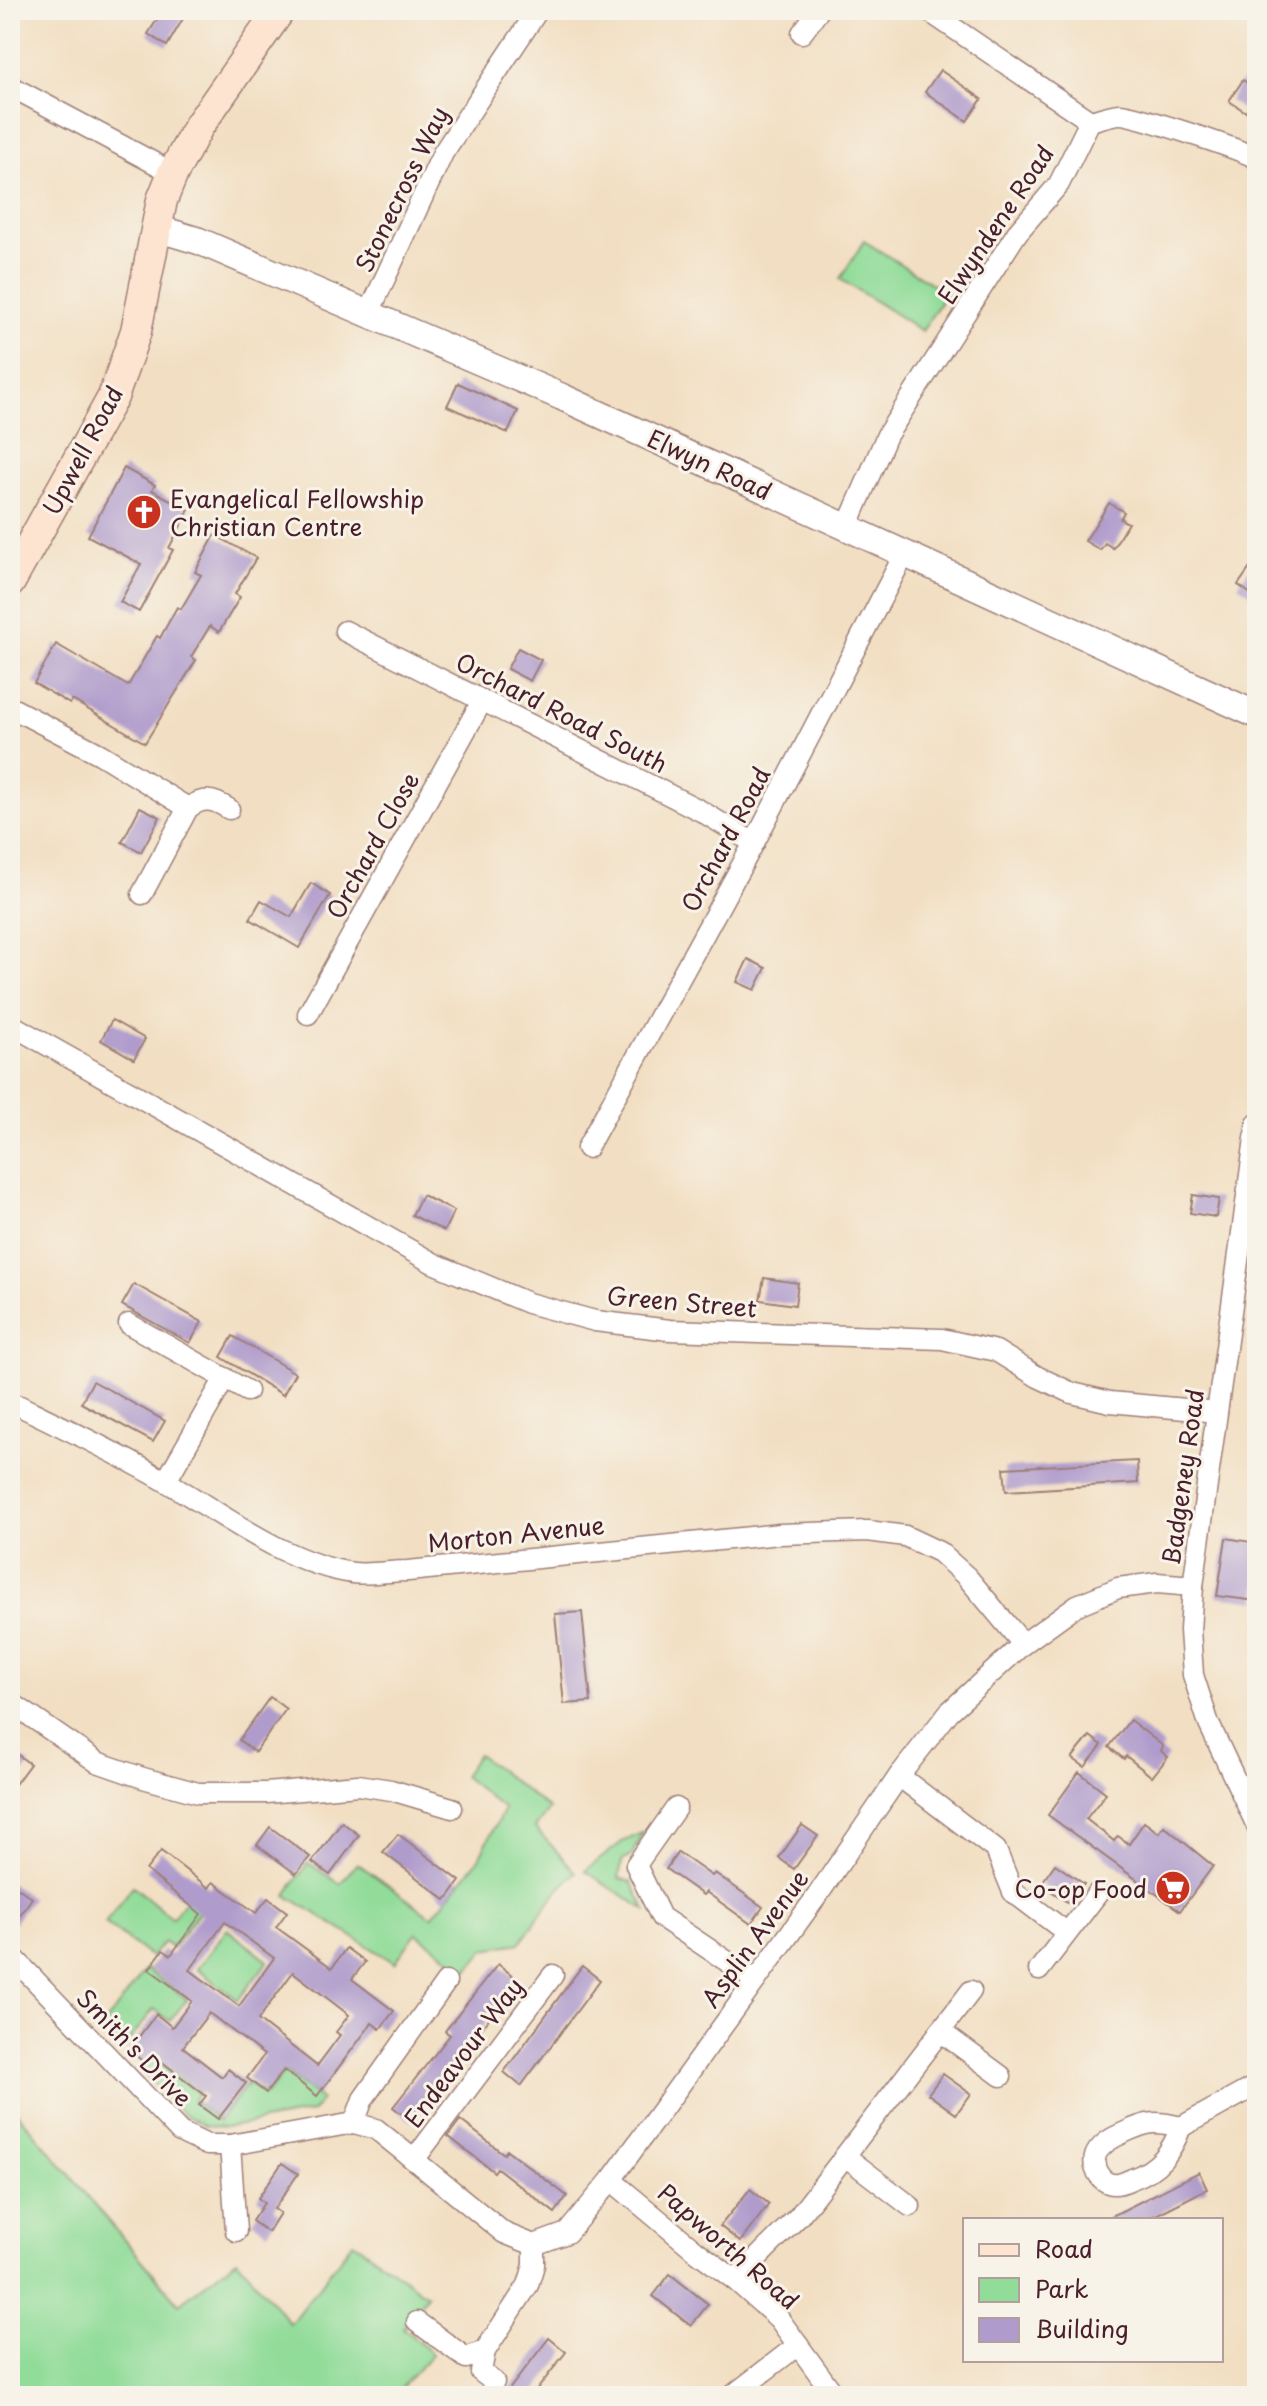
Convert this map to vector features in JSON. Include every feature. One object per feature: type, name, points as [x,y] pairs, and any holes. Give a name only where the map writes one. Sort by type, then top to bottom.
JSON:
[{"type":"main road","name":"Upwell Road","points":[[10,582],[113,397],[136,331],[162,200],[173,173],[198,127],[280,10]]},
{"type":"street","name":"Stonecross Way","points":[[368,315],[443,153],[538,10]]},
{"type":"street","points":[[802,33],[819,10]]},
{"type":"street","points":[[927,10],[1090,121],[1122,114],[1217,141],[1257,159]]},
{"type":"street","points":[[10,86],[173,173]]},
{"type":"street","name":"Elwyndene Road","points":[[847,527],[887,435],[1017,233],[1059,184],[1090,121]]},
{"type":"street","name":"Elwyn Road","points":[[156,228],[199,241],[562,397],[1257,715]]},
{"type":"street","name":"Orchard Road","points":[[587,1148],[754,843],[905,553]]},
{"type":"street","name":"Orchard Road South","points":[[345,631],[701,811],[754,843]]},
{"type":"street","name":"Orchard Close","points":[[308,1014],[482,701]]},
{"type":"street","points":[[10,707],[100,754],[188,808]]},
{"type":"street","points":[[142,894],[188,808],[199,800],[214,800],[229,809]]},
{"type":"street","name":"Green Street","points":[[10,1024],[433,1263],[528,1303],[595,1321],[670,1330],[942,1339],[996,1351],[1038,1377],[1072,1393],[1110,1402],[1217,1412]]},
{"type":"street","name":"Badgeney Road","points":[[1257,1124],[1193,1586],[1190,1630],[1193,1675],[1209,1724],[1257,1826]]},
{"type":"street","points":[[129,1324],[247,1391]]},
{"type":"street","points":[[166,1481],[225,1378]]},
{"type":"street","name":"Morton Avenue","points":[[10,1404],[85,1437],[166,1481],[247,1531],[309,1561],[353,1573],[408,1571],[780,1534],[868,1531],[905,1536],[939,1552],[967,1577],[1023,1644]]},
{"type":"street","name":"Asplin Avenue","points":[[534,2245],[567,2233],[611,2180],[817,1896],[899,1776],[949,1712],[1023,1644],[1077,1605],[1118,1588],[1157,1583],[1193,1586]]},
{"type":"street","points":[[11,1705],[97,1762],[198,1793],[266,1793],[358,1785],[391,1790],[452,1808]]},
{"type":"street","points":[[899,1776],[996,1850],[1013,1892],[1066,1932]]},
{"type":"street","points":[[676,1808],[636,1865],[661,1917],[755,1980]]},
{"type":"street","points":[[1039,1970],[1098,1893]]},
{"type":"street","name":"Smith's Drive","points":[[10,1954],[180,2132],[207,2145],[230,2145],[354,2123]]},
{"type":"street","name":"Endeavour Way","points":[[414,2160],[553,1975]]},
{"type":"street","points":[[446,1982],[363,2099],[354,2123],[376,2129],[504,2233],[534,2245],[534,2265],[528,2285],[485,2351],[481,2372],[494,2382]]},
{"type":"street","points":[[735,2280],[799,2216],[971,1991]]},
{"type":"street","points":[[940,2031],[1001,2076]]},
{"type":"street","points":[[1181,2127],[1257,2085]]},
{"type":"street","points":[[230,2145],[236,2231]]},
{"type":"street","points":[[845,2156],[910,2206]]},
{"type":"street","name":"Papworth Road","points":[[611,2180],[779,2319],[835,2396]]},
{"type":"street","points":[[417,2322],[466,2358],[485,2351]]},
{"type":"street","points":[[732,2396],[798,2345]]},
{"type":"green space","points":[[864,241],[946,293],[922,331],[840,279]]},
{"type":"green space","points":[[478,1754],[549,1809],[535,1828],[576,1872],[557,1891],[520,1943],[485,1949],[467,1971],[416,1933],[395,1963],[286,1895],[308,1863],[340,1884],[357,1863],[432,1917],[477,1862],[504,1809],[463,1776]]},
{"type":"green space","points":[[644,1832],[631,1856],[622,1861],[619,1878],[631,1882],[646,1910],[585,1871],[622,1842]]},
{"type":"green space","points":[[133,1886],[172,1918],[189,1896],[203,1906],[172,1948],[164,1942],[151,1957],[105,1923]]},
{"type":"green space","points":[[227,1929],[268,1961],[238,2000],[197,1969]]},
{"type":"green space","points":[[146,1969],[187,1999],[170,2021],[154,2009],[123,2049],[102,2028]]},
{"type":"green space","points":[[154,2058],[199,2093],[193,2100],[219,2121],[248,2083],[266,2095],[284,2072],[322,2100],[312,2112],[229,2127],[204,2126],[182,2113],[142,2072]]},
{"type":"green space","points":[[10,2104],[179,2304],[237,2259],[290,2324],[353,2242],[427,2295],[403,2328],[432,2354],[394,2396],[10,2396]]},
{"type":"building","points":[[163,10],[188,10],[167,46],[148,34]]},
{"type":"building","points":[[940,70],[982,99],[967,121],[925,92]]},
{"type":"building","points":[[1243,80],[1257,90],[1246,112],[1229,101]]},
{"type":"building","points":[[458,383],[518,411],[508,433],[447,406]]},
{"type":"building","points":[[124,468],[155,485],[152,490],[189,510],[169,548],[173,550],[139,612],[120,602],[141,564],[88,536]]},
{"type":"building","points":[[1109,503],[1124,512],[1120,519],[1128,523],[1113,548],[1105,543],[1100,550],[1085,541]]},
{"type":"building","points":[[215,535],[256,558],[235,594],[240,597],[219,632],[210,626],[191,657],[196,660],[145,743],[72,700],[70,704],[34,683],[56,644],[128,686],[157,636],[160,638],[177,607],[181,609],[201,575],[195,572]]},
{"type":"building","points":[[1257,558],[1257,598],[1238,585]]},
{"type":"building","points":[[518,648],[541,660],[530,681],[507,669]]},
{"type":"building","points":[[140,807],[160,817],[141,852],[122,842]]},
{"type":"building","points":[[311,883],[330,895],[299,948],[250,919],[261,900],[291,917]]},
{"type":"building","points":[[748,959],[766,968],[755,990],[737,982]]},
{"type":"building","points":[[112,1020],[145,1039],[134,1059],[101,1040]]},
{"type":"building","points":[[422,1195],[454,1211],[444,1231],[412,1215]]},
{"type":"building","points":[[1193,1195],[1219,1199],[1216,1217],[1190,1213]]},
{"type":"building","points":[[764,1278],[798,1283],[795,1305],[760,1300]]},
{"type":"building","points":[[134,1284],[202,1322],[190,1343],[122,1305]]},
{"type":"building","points":[[233,1336],[295,1373],[283,1395],[221,1357]]},
{"type":"building","points":[[93,1381],[165,1421],[153,1442],[81,1403]]},
{"type":"building","points":[[1137,1461],[1138,1483],[1006,1491],[1004,1468]]},
{"type":"building","points":[[1226,1538],[1257,1543],[1257,1601],[1217,1596]]},
{"type":"building","points":[[582,1612],[591,1702],[564,1704],[555,1614]]},
{"type":"building","points":[[270,1697],[286,1709],[255,1752],[239,1740]]},
{"type":"building","points":[[1130,1720],[1163,1746],[1161,1751],[1168,1757],[1152,1777],[1109,1747]]},
{"type":"building","points":[[1090,1736],[1102,1745],[1085,1767],[1072,1758]]},
{"type":"building","points":[[10,1749],[30,1764],[10,1791]]},
{"type":"building","name":"Co-op Food","points":[[1079,1772],[1106,1793],[1086,1819],[1114,1841],[1118,1836],[1129,1844],[1144,1822],[1159,1833],[1164,1826],[1213,1866],[1180,1911],[1048,1815]]},
{"type":"building","points":[[342,1822],[359,1835],[330,1875],[312,1862]]},
{"type":"building","points":[[802,1825],[818,1836],[794,1869],[779,1858]]},
{"type":"building","points":[[270,1827],[310,1857],[296,1874],[257,1845]]},
{"type":"building","points":[[398,1834],[460,1881],[446,1900],[383,1852]]},
{"type":"building","points":[[161,1851],[209,1888],[213,1882],[256,1913],[268,1898],[287,1912],[276,1927],[332,1968],[346,1948],[365,1962],[352,1979],[394,2011],[380,2029],[372,2023],[317,2096],[284,2070],[266,2093],[247,2078],[264,2055],[209,2013],[183,2047],[222,2077],[228,2069],[246,2083],[218,2119],[199,2105],[206,2096],[152,2054],[145,2063],[129,2050],[156,2014],[172,2027],[192,2001],[149,1969],[163,1950],[171,1955],[201,1914],[146,1870]],"holes":[[[225,1922],[274,1958],[239,2006],[190,1970]],[[293,1972],[349,2015],[336,2032],[340,2035],[317,2066],[258,2020]]]},
{"type":"building","points":[[678,1852],[712,1876],[715,1873],[763,1907],[751,1924],[706,1892],[703,1895],[666,1869]]},
{"type":"building","points":[[1055,1864],[1084,1884],[1070,1904],[1041,1884]]},
{"type":"building","points":[[10,1882],[32,1898],[10,1929]]},
{"type":"building","points":[[498,1964],[518,1980],[411,2121],[393,2107],[450,2035],[445,2031]]},
{"type":"building","points":[[582,1966],[600,1980],[521,2086],[504,2072]]},
{"type":"building","points":[[943,2074],[971,2094],[956,2114],[928,2094]]},
{"type":"building","points":[[460,2120],[504,2154],[507,2150],[567,2196],[555,2213],[497,2168],[494,2172],[448,2136]]},
{"type":"building","points":[[282,2163],[298,2174],[274,2209],[280,2213],[268,2232],[252,2221],[264,2203],[258,2198]]},
{"type":"building","points":[[1199,2172],[1207,2189],[1150,2218],[1108,2218]]},
{"type":"building","points":[[750,2189],[769,2204],[740,2242],[720,2226]]},
{"type":"building","points":[[670,2274],[708,2304],[691,2326],[653,2296]]},
{"type":"building","points":[[549,2338],[566,2352],[532,2396],[504,2396]]},
{"type":"place","name":"Evangelical Fellowship Christian Centre","points":[[144,512]]},
{"type":"place","name":"Co-op Food","points":[[1173,1888]]}]
